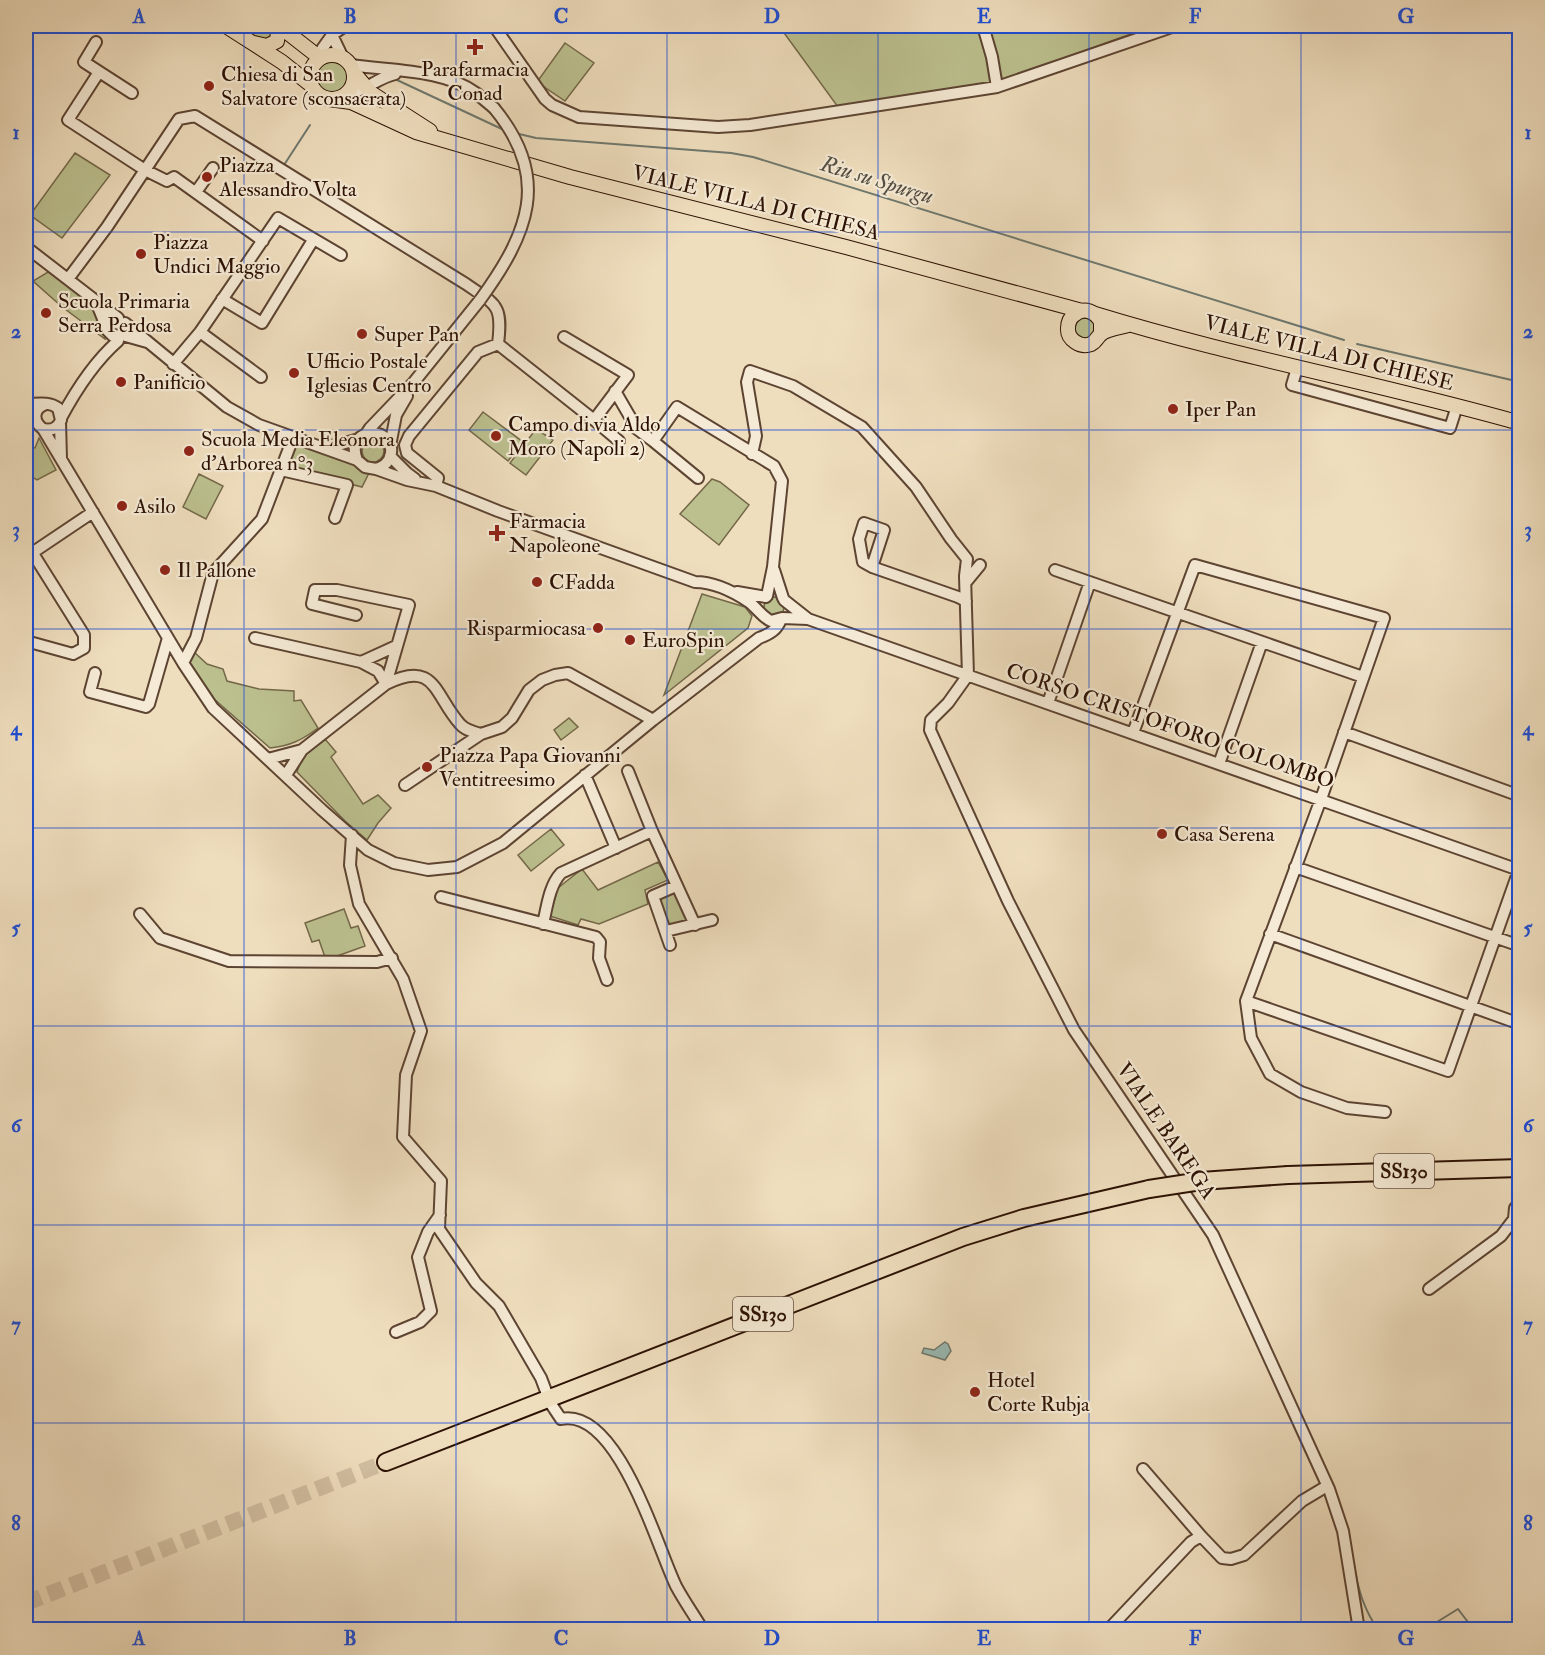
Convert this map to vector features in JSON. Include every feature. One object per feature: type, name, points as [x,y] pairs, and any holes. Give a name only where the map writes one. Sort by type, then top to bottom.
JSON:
[{"type":"highway","name":"SS130","points":[[386,1462],[963,1236],[1024,1218],[1149,1189],[1238,1178],[1520,1168]]},
{"type":"main road","points":[[226,26],[282,62],[311,85],[318,94],[328,99],[346,94],[353,83],[349,66],[333,55],[321,57],[310,70],[311,85]]},
{"type":"main road","points":[[249,42],[267,46],[277,41],[278,36],[273,26]]},
{"type":"main road","points":[[279,26],[321,57]]},
{"type":"main road","name":"VIALE VILLA DI CHIESA","points":[[349,66],[375,96],[445,140]]},
{"type":"main road","name":"VIALE VILLA DI CHIESA","points":[[328,99],[351,102],[416,132],[570,177],[846,247],[1129,325]]},
{"type":"main road","points":[[1056,305],[1069,321]]},
{"type":"main road","points":[[1088,312],[1101,322],[1101,333],[1099,338],[1090,344],[1079,344],[1071,338],[1068,332],[1069,321],[1072,316],[1088,312]]},
{"type":"main road","points":[[1101,333],[1129,325]]},
{"type":"main road","name":"VIALE VILLA DI CHIESE","points":[[1129,325],[1520,423]]},
{"type":"street","points":[[321,57],[322,50],[332,35],[345,26]]},
{"type":"street","points":[[494,26],[545,99],[552,105],[579,117],[718,127],[750,125],[996,87],[1175,26]]},
{"type":"street","points":[[983,26],[992,57],[996,87]]},
{"type":"street","points":[[332,35],[349,66],[428,74],[475,92],[494,108],[509,126],[521,151],[528,183],[528,202],[524,221],[514,248],[480,300],[414,382],[362,436],[354,449],[357,460]]},
{"type":"street","points":[[96,42],[84,62],[132,93]]},
{"type":"street","points":[[99,72],[68,120],[145,170],[167,181],[174,177],[263,241]]},
{"type":"street","points":[[346,94],[354,93],[384,76],[402,72]]},
{"type":"street","points":[[68,279],[107,227],[179,119],[195,116],[239,146],[466,284],[496,306],[501,321],[498,344]]},
{"type":"street","points":[[196,192],[213,168]]},
{"type":"street","points":[[173,364],[200,332],[278,218],[341,255]]},
{"type":"street","points":[[222,299],[262,323],[313,240]]},
{"type":"street","name":"CORSO CRISTOFORO COLOMBO","points":[[26,247],[121,320],[227,407],[258,425],[357,460],[365,467],[440,488],[596,547],[695,582],[704,582],[725,590],[750,602],[771,621],[808,619],[1520,870]]},
{"type":"street","name":"CORSO CRISTOFORO COLOMBO","points":[[95,301],[114,333],[148,342]]},
{"type":"street","points":[[35,422],[52,430],[61,420],[74,393],[109,348],[114,333],[110,321],[121,320],[126,331],[114,333]]},
{"type":"street","points":[[200,332],[261,377]]},
{"type":"street","points":[[564,337],[628,375],[594,420]]},
{"type":"street","points":[[498,344],[618,441]]},
{"type":"street","points":[[440,488],[438,478],[407,453],[405,445],[409,436],[478,352],[498,344]]},
{"type":"street","points":[[1298,368],[1292,385],[1450,428],[1457,406]]},
{"type":"street","points":[[752,454],[756,436],[747,382],[750,371],[793,386],[862,428],[918,491],[967,559],[965,576],[968,675]]},
{"type":"street","points":[[376,469],[385,464],[390,451],[396,415],[414,382]]},
{"type":"street","points":[[615,391],[637,429],[698,478]]},
{"type":"street","points":[[74,393],[38,408],[35,422],[61,459],[183,663],[213,708],[352,836],[368,849],[394,863],[428,870],[457,867],[503,843],[652,720],[759,638],[770,634],[778,627],[787,607],[773,567]]},
{"type":"street","points":[[26,404],[48,404],[58,408],[61,420],[61,459]]},
{"type":"street","points":[[653,441],[678,407],[774,466],[782,481],[773,567],[766,597],[760,604],[764,626],[759,638]]},
{"type":"street","name":"CORSO CRISTOFORO COLOMBO","points":[[320,447],[338,445],[376,433],[382,435],[390,451],[407,473],[421,482]]},
{"type":"street","points":[[183,663],[196,638],[213,573],[262,519],[293,438]]},
{"type":"street","points":[[281,470],[347,485],[335,518]]},
{"type":"street","points":[[26,641],[73,654],[84,648],[84,635],[29,555],[93,512]]},
{"type":"street","points":[[872,567],[884,530],[864,523],[859,539],[863,562],[872,567],[966,601]]},
{"type":"street","points":[[966,582],[980,565]]},
{"type":"street","points":[[1133,733],[1195,565],[1384,618],[1321,800],[1246,1001],[1251,1038],[1270,1074],[1301,1092],[1347,1108],[1385,1112]]},
{"type":"street","points":[[1056,570],[1363,677]]},
{"type":"street","points":[[1048,703],[1090,582]]},
{"type":"street","points":[[356,615],[312,604],[315,590],[337,590],[409,604],[386,684]]},
{"type":"street","name":"CORSO CRISTOFORO COLOMBO","points":[[725,590],[766,597],[777,595],[808,619]]},
{"type":"street","points":[[95,673],[90,692],[146,707],[149,704],[168,638]]},
{"type":"street","points":[[255,638],[362,662],[378,671],[386,684]]},
{"type":"street","points":[[1219,764],[1262,642]]},
{"type":"street","points":[[362,662],[396,646]]},
{"type":"street","points":[[405,785],[480,734],[502,727],[512,718],[529,690],[555,675],[568,673],[652,720]]},
{"type":"street","points":[[286,775],[302,750],[386,684],[413,675],[428,680],[438,690],[460,725],[480,734]]},
{"type":"street","name":"VIALE BAREGA","points":[[968,675],[948,703],[932,720],[930,730],[1008,901],[1074,1030],[1213,1235],[1327,1486],[1343,1531],[1359,1629]]},
{"type":"street","points":[[1344,732],[1520,796]]},
{"type":"street","points":[[268,759],[302,750]]},
{"type":"street","points":[[628,771],[652,831],[695,925]]},
{"type":"street","points":[[585,775],[616,848]]},
{"type":"street","points":[[543,924],[551,892],[557,878],[566,870],[652,831]]},
{"type":"street","points":[[352,836],[350,866],[359,904],[403,979],[421,1031],[406,1075],[403,1137],[441,1181],[439,1229],[476,1283],[500,1306],[541,1378],[549,1399],[561,1419],[578,1418],[608,1443],[616,1454],[629,1474],[677,1588],[703,1629]]},
{"type":"street","points":[[1295,867],[1520,946]]},
{"type":"street","points":[[1246,1001],[1448,1071],[1520,870]]},
{"type":"street","points":[[670,945],[653,896],[676,886]]},
{"type":"street","points":[[441,897],[597,937],[600,942],[599,958],[607,980]]},
{"type":"street","points":[[140,914],[160,938],[229,961],[377,962],[392,958]]},
{"type":"street","points":[[666,931],[712,920]]},
{"type":"street","points":[[1270,934],[1520,1024]]},
{"type":"street","points":[[1429,1289],[1501,1236],[1514,1219],[1515,1208],[1520,1203]]},
{"type":"street","points":[[396,1332],[420,1322],[431,1311],[418,1257],[428,1232],[440,1215]]},
{"type":"street","points":[[1143,1468],[1222,1558],[1231,1559],[1244,1556],[1302,1501],[1327,1486]]},
{"type":"street","points":[[1108,1629],[1191,1542],[1201,1536]]},
{"type":"green space","points":[[235,26],[270,26],[272,39],[266,43]]},
{"type":"green space","points":[[779,26],[980,26],[992,81],[990,84],[838,107]]},
{"type":"green space","points":[[986,26],[1153,26],[1000,81]]},
{"type":"green space","points":[[565,43],[594,63],[565,101],[537,82]]},
{"type":"green space","points":[[332,61],[343,66],[348,77],[343,88],[332,93],[321,88],[316,77],[321,66]]},
{"type":"green space","points":[[75,153],[110,175],[62,238],[30,215]]},
{"type":"green space","points":[[48,272],[68,281],[95,307],[101,318],[105,339],[61,306],[33,281]]},
{"type":"green space","points":[[1081,318],[1089,318],[1095,324],[1095,332],[1089,338],[1081,338],[1075,332],[1075,324]]},
{"type":"green space","name":"Campo di via Aldo Moro (Napoli 2)","points":[[483,412],[523,442],[508,461],[469,430]]},
{"type":"green space","name":"Campo di via Aldo Moro (Napoli 2)","points":[[536,429],[553,440],[526,475],[510,463]]},
{"type":"green space","points":[[39,438],[56,470],[37,480],[32,477],[33,472],[26,470],[26,446],[35,448]]},
{"type":"green space","points":[[373,440],[383,447],[384,451],[377,461],[373,462],[363,455],[362,451],[369,441]]},
{"type":"green space","points":[[295,441],[370,471],[362,487],[285,467]]},
{"type":"green space","points":[[199,474],[223,486],[206,519],[183,507]]},
{"type":"green space","points":[[712,479],[720,482],[749,505],[719,545],[680,514]]},
{"type":"green space","points":[[702,594],[745,607],[752,616],[748,628],[664,695]]},
{"type":"green space","points":[[774,597],[781,600],[784,607],[781,614],[774,617],[767,614],[764,607],[767,600]]},
{"type":"green space","points":[[193,651],[207,664],[223,669],[227,681],[259,689],[294,691],[294,701],[301,700],[318,728],[296,742],[270,748],[206,692],[186,662]]},
{"type":"green space","points":[[569,718],[578,727],[561,740],[554,730]]},
{"type":"green space","points":[[325,739],[336,752],[331,757],[363,804],[378,795],[391,808],[367,840],[297,772],[308,752]]},
{"type":"green space","points":[[551,829],[564,845],[531,871],[518,855]]},
{"type":"green space","points":[[658,862],[668,880],[645,890],[648,904],[599,924],[581,919],[578,925],[550,916],[558,888],[582,869],[598,890]]},
{"type":"green space","points":[[675,889],[689,920],[668,928],[657,897]]},
{"type":"green space","points":[[344,909],[351,928],[358,926],[365,946],[326,960],[319,940],[312,942],[305,923]]},
{"type":"water","points":[[945,1342],[951,1351],[945,1360],[922,1353],[924,1348],[934,1350]]},
{"type":"waterway","name":"Riu su Spurgu","points":[[397,80],[504,130]]},
{"type":"waterway","name":"Riu su Spurgu","points":[[284,165],[310,125]]},
{"type":"waterway","name":"Riu su Spurgu","points":[[515,133],[536,138],[731,153],[753,157],[1344,340]]},
{"type":"waterway","name":"Riu su Spurgu","points":[[1357,344],[1520,382]]},
{"type":"waterway","points":[[1354,1565],[1362,1599],[1378,1630]]},
{"type":"waterway","points":[[1424,1630],[1458,1609],[1474,1630]]},
{"type":"tunnel","points":[[26,1603],[386,1462]]},
{"type":"place","name":"Parafarmacia Conad","points":[[475,47]]},
{"type":"place","name":"Chiesa di San Salvatore (sconsacrata)","points":[[209,86]]},
{"type":"place","name":"Piazza Alessandro Volta","points":[[207,177]]},
{"type":"place","name":"Piazza Undici Maggio","points":[[141,254]]},
{"type":"place","name":"Scuola Primaria Serra Perdosa","points":[[46,313]]},
{"type":"place","name":"Super Pan","points":[[362,334]]},
{"type":"place","name":"Ufficio Postale Iglesias Centro","points":[[294,373]]},
{"type":"place","name":"Panificio","points":[[121,382]]},
{"type":"place","name":"Iper Pan","points":[[1173,409]]},
{"type":"place","name":"Campo di via Aldo Moro (Napoli 2)","points":[[496,436]]},
{"type":"place","name":"Scuola Media Eleonora d'Arborea n°3","points":[[189,451]]},
{"type":"place","name":"Asilo","points":[[122,506]]},
{"type":"place","name":"Farmacia Napoleone","points":[[497,533]]},
{"type":"place","name":"Il Pallone","points":[[165,570]]},
{"type":"place","name":"CFadda","points":[[537,582]]},
{"type":"place","name":"Risparmiocasa","points":[[598,628]]},
{"type":"place","name":"EuroSpin","points":[[630,640]]},
{"type":"place","name":"Piazza Papa Giovanni Ventitreesimo","points":[[427,767]]},
{"type":"place","name":"Casa Serena","points":[[1162,834]]},
{"type":"place","name":"Hotel Corte Rubja","points":[[975,1392]]}]
